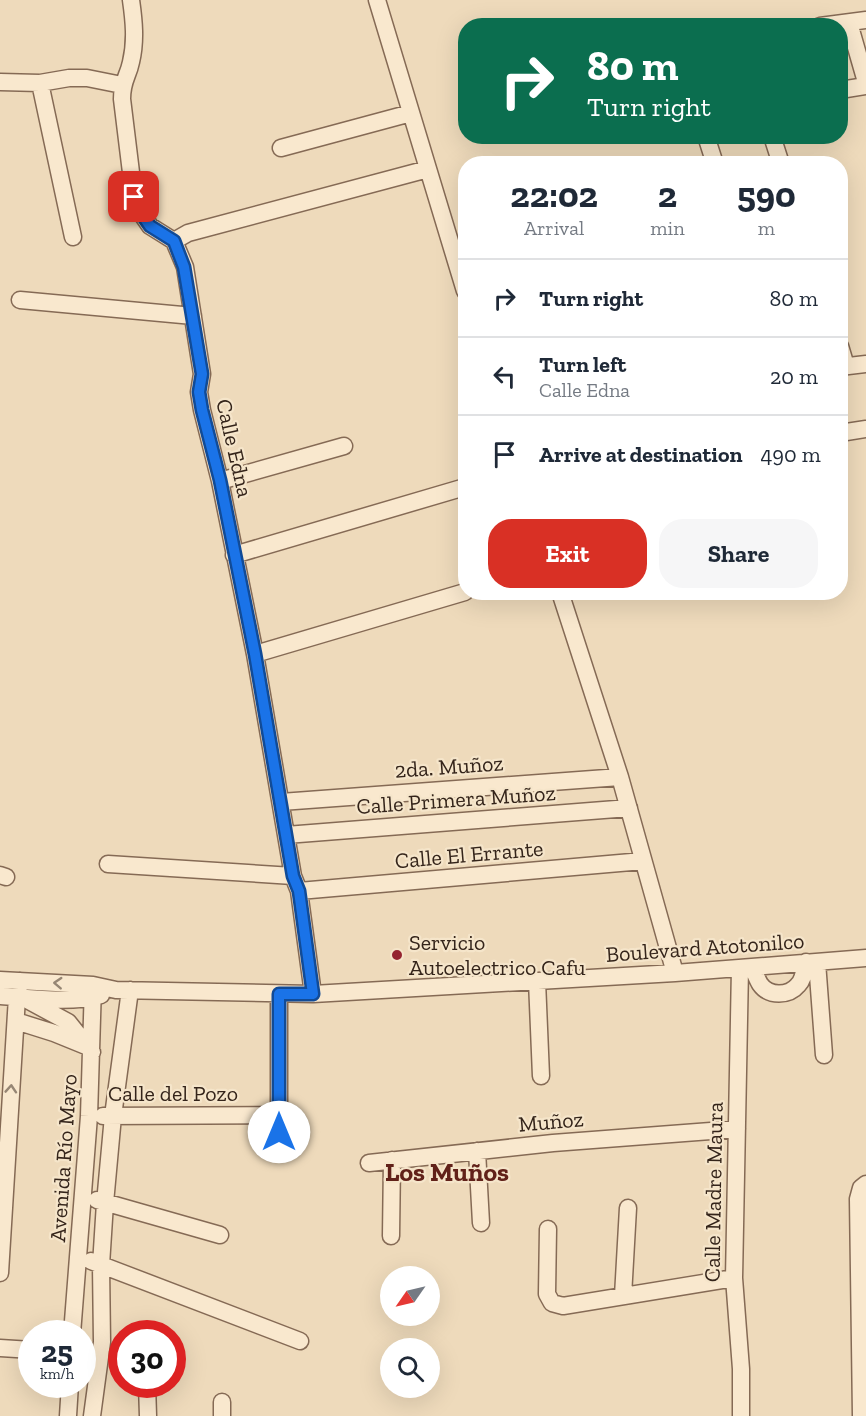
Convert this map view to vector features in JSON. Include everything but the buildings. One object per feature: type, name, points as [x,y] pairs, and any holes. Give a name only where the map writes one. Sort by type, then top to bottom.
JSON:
[{"type":"street","points":[[131,0],[135,28],[134,47],[131,65],[122,85],[122,99],[134,197],[150,226],[174,241],[188,233],[428,169]]},
{"type":"street","points":[[377,0],[458,268]]},
{"type":"street","points":[[848,88],[866,84],[858,21]]},
{"type":"street","points":[[0,82],[40,83],[69,78],[87,78],[122,85]]},
{"type":"street","points":[[40,83],[73,237]]},
{"type":"street","points":[[281,148],[411,112]]},
{"type":"street","name":"Calle Edna","points":[[174,241],[184,267],[202,374],[199,392],[202,410],[220,480],[255,654],[296,883],[313,994]]},
{"type":"street","points":[[20,300],[193,316]]},
{"type":"street","points":[[848,366],[866,364]]},
{"type":"street","points":[[848,432],[866,429]]},
{"type":"street","points":[[220,480],[344,446]]},
{"type":"street","points":[[234,555],[458,489]]},
{"type":"street","points":[[255,654],[458,594]]},
{"type":"street","points":[[563,600],[620,777],[675,973]]},
{"type":"street","name":"2da. Muñoz","points":[[281,802],[620,777]]},
{"type":"street","name":"Calle Primera Muñoz","points":[[286,835],[629,808]]},
{"type":"street","name":"Calle El Errante","points":[[108,864],[296,883],[644,861]]},
{"type":"street","name":"Boulevard Atotonilco","points":[[0,996],[20,992],[123,990],[313,994],[675,973],[866,958]]},
{"type":"street","points":[[746,967],[766,990],[780,994],[798,986],[811,962]]},
{"type":"street","points":[[811,962],[824,1055]]},
{"type":"street","name":"Calle Madre Maura","points":[[741,1416],[741,1369],[734,1278],[737,1129],[746,967]]},
{"type":"street","name":"Boulevard Atotonilco","points":[[0,980],[20,992]]},
{"type":"street","points":[[537,981],[541,1076]]},
{"type":"street","points":[[92,1416],[102,1342],[101,1265],[123,990]]},
{"type":"street","name":"Avenida Río Mayo","points":[[73,1320],[89,1116],[92,991]]},
{"type":"street","points":[[0,1273],[16,1021],[20,992],[68,1022],[90,1049]]},
{"type":"street","points":[[279,994],[279,1148]]},
{"type":"street","points":[[16,1021],[54,1033],[90,1049]]},
{"type":"street","name":"Calle del Pozo","points":[[89,1116],[279,1116]]},
{"type":"street","name":"Muñoz","points":[[369,1163],[554,1143],[737,1129]]},
{"type":"street","points":[[477,1151],[481,1223]]},
{"type":"street","points":[[391,1236],[392,1160]]},
{"type":"street","points":[[861,1416],[862,1263],[858,1199],[861,1188],[866,1184]]},
{"type":"street","points":[[84,1197],[220,1235]]},
{"type":"street","points":[[623,1296],[628,1208]]},
{"type":"street","points":[[548,1229],[547,1294],[552,1304],[563,1306],[734,1278]]},
{"type":"street","points":[[79,1257],[300,1341]]},
{"type":"street","points":[[0,1348],[18,1349]]},
{"type":"street","points":[[68,1416],[69,1398]]},
{"type":"street","points":[[147,1398],[148,1416]]},
{"type":"place","name":"Servicio Autoelectrico Cafu","points":[[397,955]]},
{"type":"district","name":"Los Muños","points":[[447,1172]]},
{"type":"route","points":[[134,197],[150,226],[174,241],[184,267],[202,374],[199,392],[202,410],[220,480],[255,654],[293,876],[299,891],[313,994],[279,994],[279,1132]]}]
